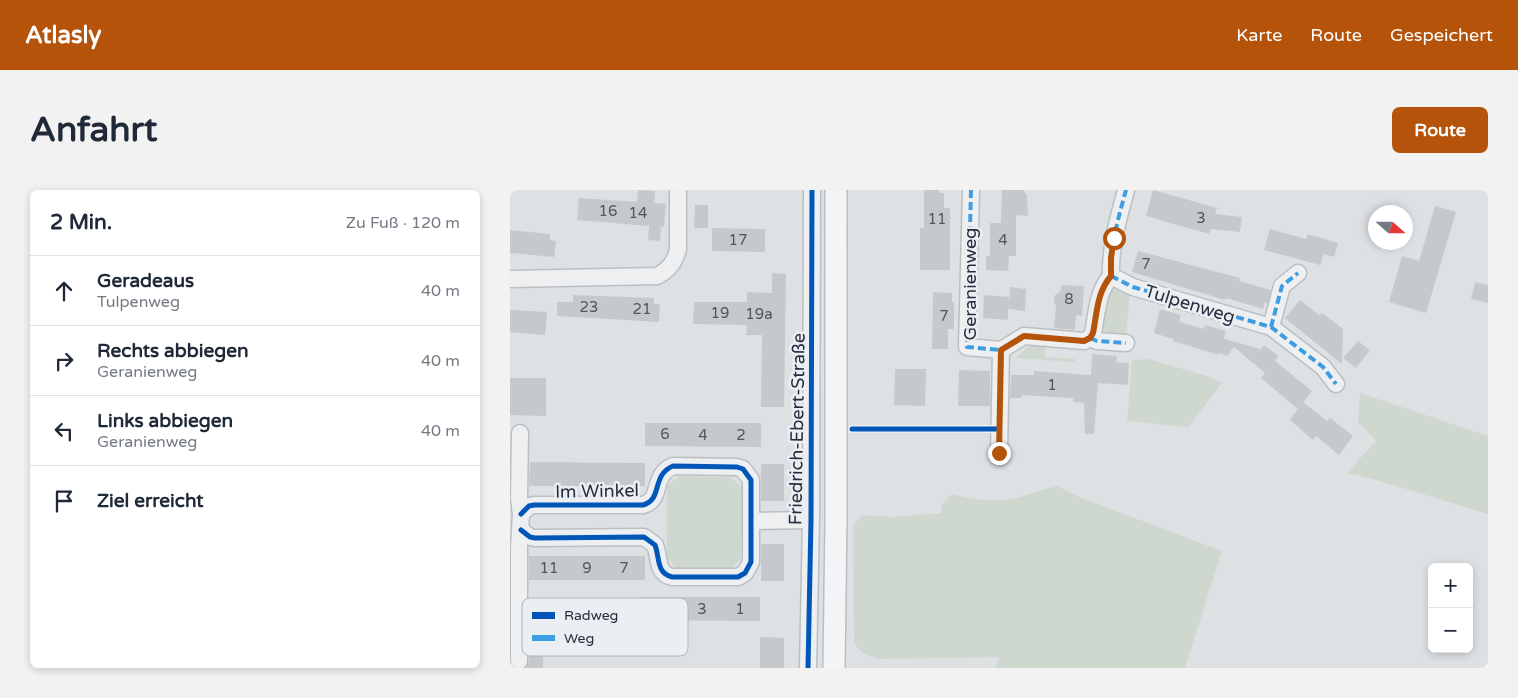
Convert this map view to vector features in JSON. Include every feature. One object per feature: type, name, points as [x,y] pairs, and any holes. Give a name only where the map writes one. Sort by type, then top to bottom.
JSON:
[{"type":"main road","points":[[834,668],[836,190]]},
{"type":"street","points":[[510,279],[657,276],[665,272],[672,266],[678,249],[678,190]]},
{"type":"street","name":"Friedrich-Ebert-Straße","points":[[808,668],[812,190]]},
{"type":"street","name":"Geranienweg","points":[[971,190],[967,348],[1001,350],[1024,336],[1126,343]]},
{"type":"street","points":[[1087,340],[1093,333],[1100,294],[1111,276],[1114,238],[1126,190]]},
{"type":"street","points":[[1270,327],[1282,286],[1298,273]]},
{"type":"street","name":"Tulpenweg","points":[[1111,276],[1133,287],[1270,327],[1323,367],[1336,384]]},
{"type":"street","name":"Geranienweg","points":[[999,453],[1001,350]]},
{"type":"street","points":[[519,661],[518,522],[520,433]]},
{"type":"street","name":"Im Winkel","points":[[673,466],[737,467],[743,469],[751,480],[751,562],[745,573],[738,578],[672,577],[666,575],[659,568],[655,545],[644,537],[536,538],[530,537],[518,522],[528,506],[534,505],[643,505],[651,502],[655,497],[659,479],[667,469],[673,466]]},
{"type":"street","points":[[752,521],[810,520]]},
{"type":"shaded area","points":[[1114,289],[1130,293],[1126,336],[1107,334],[1103,329],[1105,296]]},
{"type":"shaded area","points":[[1034,342],[1045,343],[1045,357],[1076,359],[1073,362],[1016,358]]},
{"type":"shaded area","points":[[1148,359],[1207,376],[1222,383],[1188,427],[1127,421],[1132,360]]},
{"type":"shaded area","points":[[1360,393],[1488,436],[1488,514],[1347,473],[1376,441],[1358,422]]},
{"type":"shaded area","points":[[679,476],[730,477],[742,487],[741,558],[731,569],[676,568],[667,557],[667,486]]},
{"type":"shaded area","points":[[1058,486],[1079,497],[1222,551],[1185,668],[996,668],[999,657],[880,659],[868,655],[859,649],[854,642],[853,526],[862,515],[893,517],[941,513],[944,502],[952,494],[980,500],[1002,500],[1022,497]]},
{"type":"building","points":[[638,190],[655,191],[654,203],[666,204],[664,227],[661,227],[660,241],[648,240],[649,226],[577,220],[579,198],[637,202]]},
{"type":"building","points":[[924,190],[939,190],[939,193],[944,193],[944,208],[950,208],[950,270],[920,270],[920,228],[924,228]]},
{"type":"building","points":[[1002,190],[1023,190],[1027,195],[1028,216],[1016,215],[1016,256],[1009,256],[1008,271],[986,270],[986,256],[990,256],[990,223],[1001,223]]},
{"type":"building","points":[[1153,190],[1217,208],[1215,214],[1242,217],[1240,232],[1211,229],[1209,234],[1146,216]]},
{"type":"building","points":[[695,205],[708,205],[708,228],[694,228]]},
{"type":"building","points":[[1435,206],[1456,212],[1426,313],[1389,302],[1402,256],[1419,261]]},
{"type":"building","points":[[712,228],[765,229],[765,252],[712,251]]},
{"type":"building","points":[[1270,229],[1306,239],[1308,234],[1338,243],[1334,257],[1324,254],[1320,265],[1264,250]]},
{"type":"building","points":[[510,230],[550,234],[550,240],[556,241],[554,257],[510,253]]},
{"type":"building","points":[[1138,251],[1240,278],[1239,281],[1271,290],[1267,304],[1265,302],[1263,309],[1226,298],[1225,300],[1132,272]]},
{"type":"building","points":[[772,273],[786,274],[784,407],[761,407],[762,335],[746,335],[747,325],[693,324],[694,302],[747,302],[747,292],[772,293]]},
{"type":"building","points":[[1475,282],[1488,285],[1488,303],[1471,299]]},
{"type":"building","points":[[1061,285],[1084,286],[1082,316],[1076,315],[1075,330],[1054,328],[1056,305],[1054,296],[1061,291]]},
{"type":"building","points":[[1010,287],[1026,289],[1025,311],[1008,309],[1008,320],[983,318],[984,295],[1009,297],[1009,303]]},
{"type":"building","points":[[933,292],[952,293],[954,329],[948,329],[948,349],[932,349]]},
{"type":"building","points":[[573,295],[654,298],[654,304],[660,304],[659,322],[557,316],[557,302],[573,302]]},
{"type":"building","points":[[1300,300],[1320,316],[1322,313],[1343,329],[1342,364],[1285,318]]},
{"type":"building","points":[[1160,309],[1181,315],[1179,322],[1204,329],[1205,325],[1226,331],[1224,339],[1260,349],[1259,352],[1264,345],[1278,356],[1275,361],[1312,391],[1298,409],[1261,378],[1265,373],[1234,347],[1227,356],[1220,353],[1219,355],[1154,333]]},
{"type":"building","points":[[510,310],[547,312],[545,335],[510,332]]},
{"type":"building","points":[[1358,341],[1370,350],[1356,368],[1343,358]]},
{"type":"building","points":[[1092,354],[1117,356],[1116,362],[1129,363],[1128,385],[1098,383],[1094,434],[1085,434],[1084,403],[1073,402],[1073,398],[1022,395],[1022,398],[1010,398],[1011,375],[1034,375],[1034,371],[1091,375]]},
{"type":"building","points":[[895,369],[926,369],[925,406],[894,405]]},
{"type":"building","points":[[959,370],[990,371],[990,406],[958,406]]},
{"type":"building","points":[[510,378],[546,378],[546,416],[510,415]]},
{"type":"building","points":[[1303,402],[1327,421],[1330,418],[1353,436],[1339,455],[1316,436],[1313,440],[1290,420]]},
{"type":"building","points":[[645,423],[761,423],[761,447],[645,446]]},
{"type":"building","points":[[530,462],[645,463],[645,486],[529,486]]},
{"type":"building","points":[[761,464],[784,464],[784,501],[761,501]]},
{"type":"building","points":[[761,544],[784,544],[784,581],[761,581]]},
{"type":"building","points":[[529,556],[645,556],[645,580],[529,580]]},
{"type":"building","points":[[760,597],[760,621],[688,620],[688,598],[643,598]]},
{"type":"building","points":[[760,637],[784,638],[784,668],[760,668]]},
{"type":"building","points":[[529,656],[543,656],[543,668],[526,668]]},
{"type":"marked path","points":[[971,190],[967,347],[1001,350],[1024,336],[1084,341],[1090,338],[1093,333],[1100,296],[1111,276],[1113,244],[1126,190]]},
{"type":"marked path","points":[[1271,327],[1282,286],[1298,273]]},
{"type":"marked path","points":[[1111,276],[1133,287],[1271,327],[1323,367],[1336,384]]},
{"type":"marked path","points":[[1090,338],[1097,341],[1126,343]]},
{"type":"marked path","points":[[999,453],[1001,350]]},
{"type":"cycle path","points":[[808,668],[811,520],[812,190]]},
{"type":"cycle path","points":[[852,429],[999,429]]},
{"type":"cycle path","points":[[521,514],[529,506],[534,505],[643,505],[653,498],[662,475],[673,466],[737,467],[743,469],[751,480],[751,562],[745,573],[738,577],[672,577],[667,575],[659,564],[655,545],[644,537],[535,538],[530,537],[521,530]]},
{"type":"route","points":[[999,453],[1001,350],[1024,336],[1084,341],[1090,338],[1093,333],[1100,294],[1111,276],[1114,238]]}]
